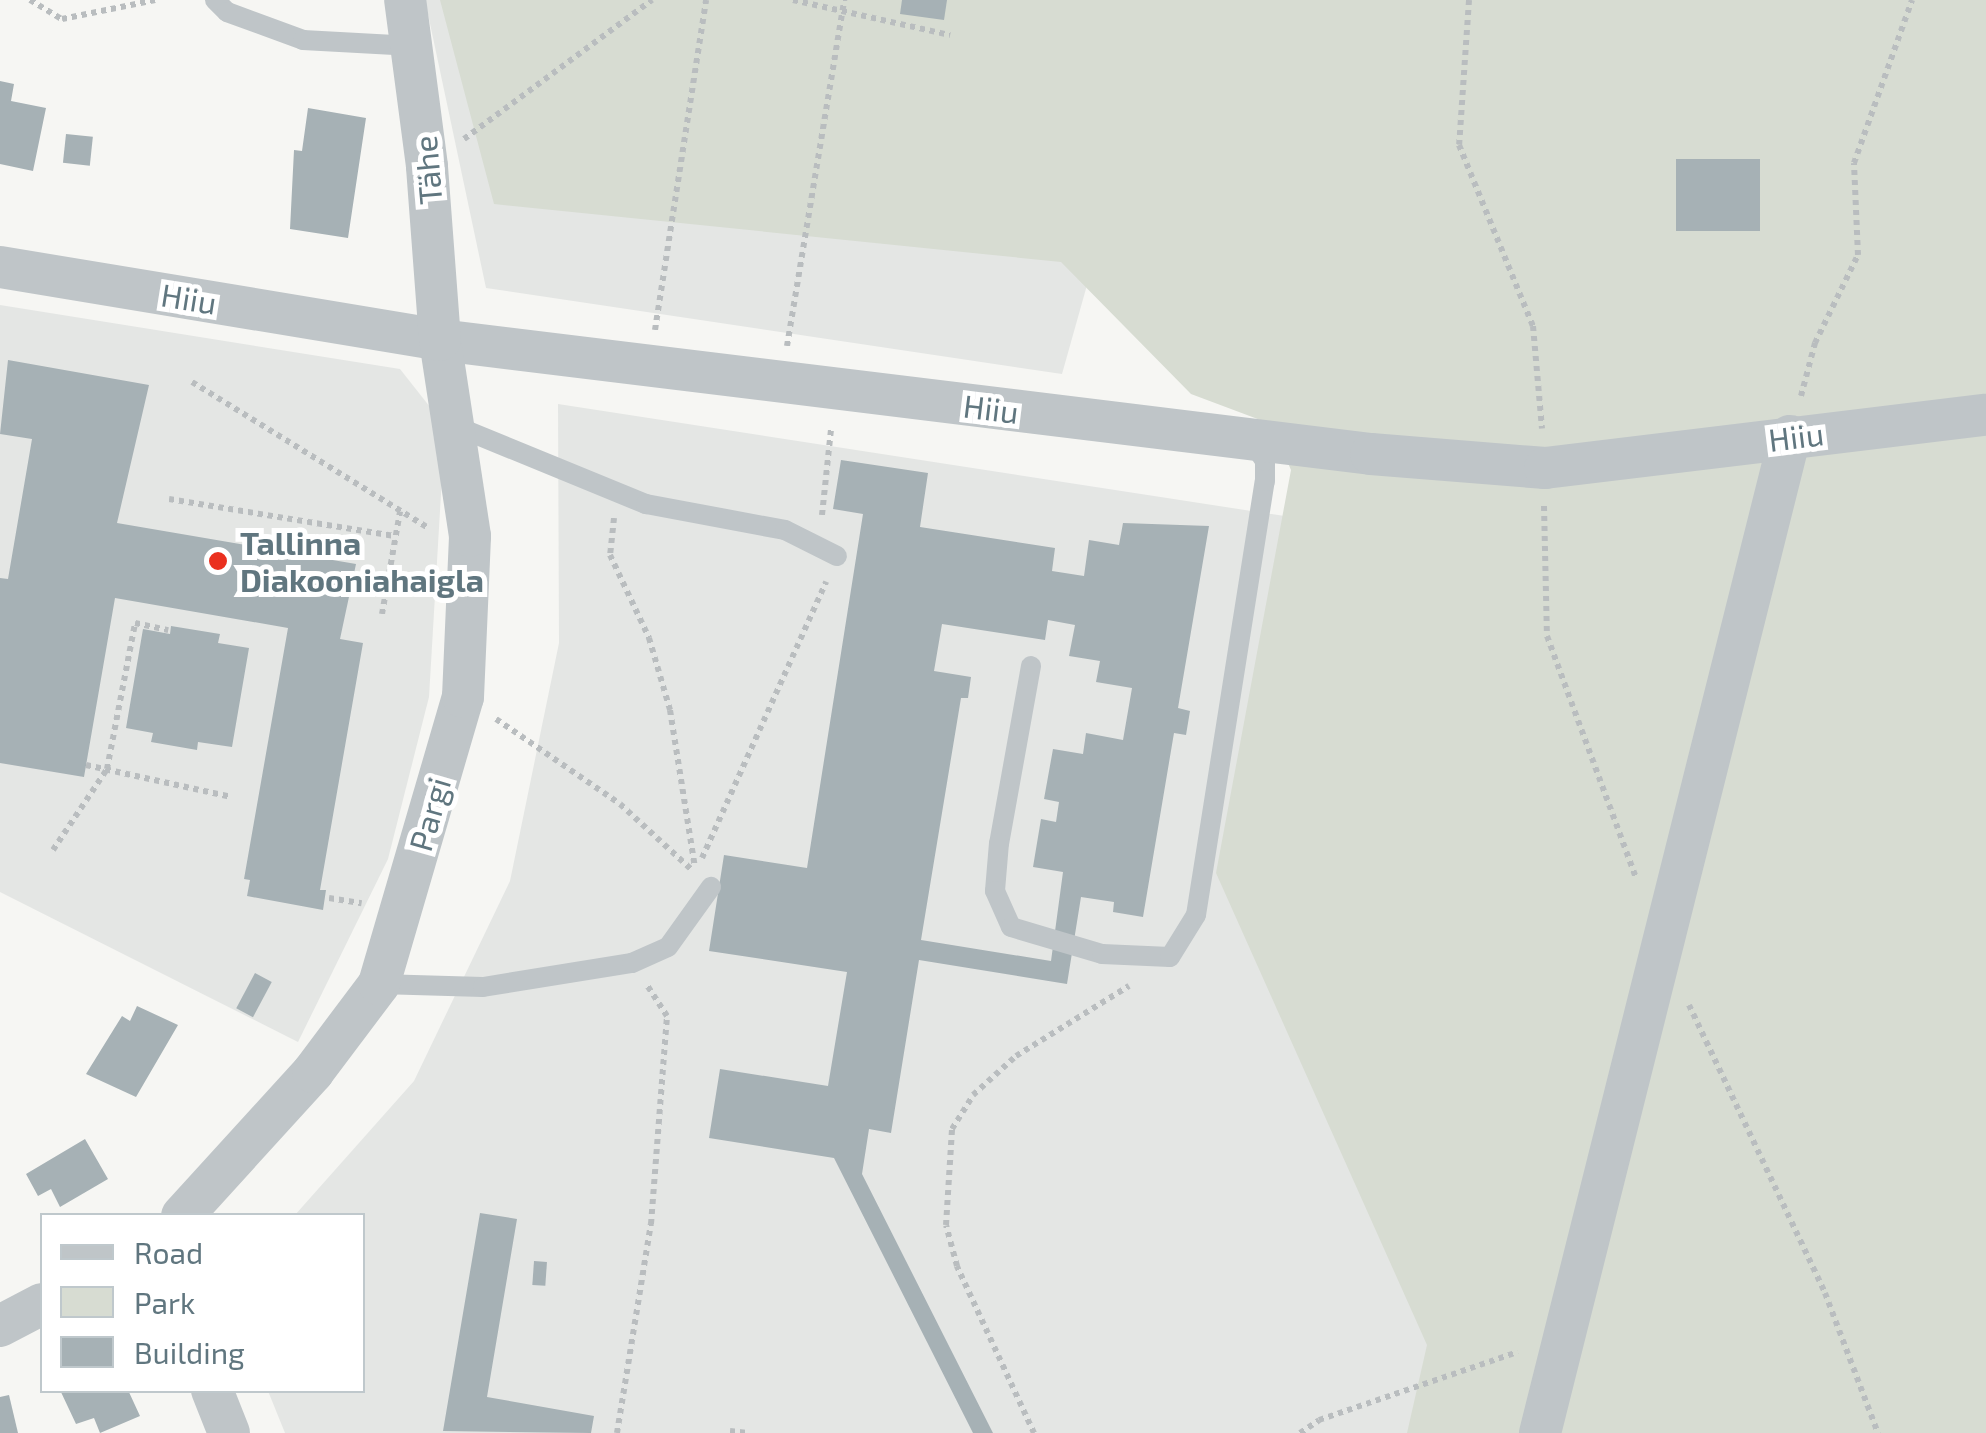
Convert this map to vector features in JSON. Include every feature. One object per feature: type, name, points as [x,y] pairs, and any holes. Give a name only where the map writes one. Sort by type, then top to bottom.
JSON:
[{"type":"street","name":"Tähe","points":[[405,0],[427,166],[440,340]]},
{"type":"street","name":"Hiiu","points":[[0,267],[440,340],[1250,440],[1545,468],[1986,415]]},
{"type":"street","name":"Pargi","points":[[185,1213],[313,1072],[379,984],[464,697],[470,536],[440,340]]},
{"type":"street","points":[[1540,1433],[1790,436]]},
{"type":"street","points":[[0,1326],[40,1305]]},
{"type":"street","points":[[213,1393],[229,1433]]},
{"type":"lane","points":[[215,0],[227,12],[303,40],[413,46]]},
{"type":"lane","points":[[453,425],[624,496],[785,530],[838,556]]},
{"type":"lane","points":[[1030,666],[998,843],[996,891],[1012,927],[1102,954],[1170,958],[1196,915],[1265,481],[1265,461],[1250,440]]},
{"type":"lane","points":[[379,984],[483,987],[632,963],[668,947],[703,880]]},
{"type":"path","points":[[30,0],[62,19],[155,0]]},
{"type":"path","points":[[427,166],[652,0]]},
{"type":"path","points":[[649,366],[706,0]]},
{"type":"path","points":[[793,0],[950,35]]},
{"type":"path","points":[[782,382],[844,0]]},
{"type":"path","points":[[1466,0],[1459,145],[1533,326],[1545,468]]},
{"type":"path","points":[[1790,436],[1815,343],[1858,255],[1854,163],[1912,0]]},
{"type":"path","points":[[192,382],[446,539]]},
{"type":"path","points":[[703,880],[838,556],[818,506],[838,389]]},
{"type":"path","points":[[624,496],[611,523],[610,555],[649,638],[670,710],[703,880]]},
{"type":"path","points":[[169,499],[396,536]]},
{"type":"path","points":[[382,614],[400,511]]},
{"type":"path","points":[[53,850],[107,770],[135,622],[168,630]]},
{"type":"path","points":[[464,697],[620,804],[703,880]]},
{"type":"path","points":[[86,765],[232,797]]},
{"type":"path","points":[[329,898],[373,905]]},
{"type":"path","points":[[1034,1433],[957,1266],[946,1226],[952,1129],[973,1095],[1016,1056],[1170,958]]},
{"type":"path","points":[[616,1433],[651,1224],[667,1016],[632,963]]},
{"type":"path","points":[[1300,1433],[1320,1420],[1499,1362],[1568,1328]]},
{"type":"path","points":[[730,1431],[748,1433]]},
{"type":"shaded area","points":[[425,0],[1232,0],[1152,54],[1062,374],[486,288]]},
{"type":"shaded area","name":"Tallinna Diakooniahaigla","points":[[0,305],[400,369],[445,426],[429,697],[388,859],[298,1042],[0,892]]},
{"type":"shaded area","points":[[558,404],[1731,585],[1506,1433],[285,1433],[269,1393],[365,1393],[365,1213],[297,1213],[414,1081],[510,881],[559,643]]},
{"type":"green space","points":[[440,0],[1986,0],[1986,1433],[1407,1433],[1427,1345],[1216,873],[1291,470],[1271,424],[1191,394],[1061,262],[494,204]]},
{"type":"building","points":[[902,0],[947,0],[944,20],[900,14]]},
{"type":"building","points":[[0,81],[14,84],[11,101],[46,108],[33,171],[0,164]]},
{"type":"building","points":[[308,108],[366,118],[348,238],[290,229],[294,150],[302,151]]},
{"type":"building","points":[[66,134],[93,137],[90,166],[63,163]]},
{"type":"building","points":[[1676,159],[1760,159],[1760,231],[1676,231]]},
{"type":"building","points":[[8,360],[149,385],[117,523],[356,564],[340,639],[363,643],[320,890],[326,890],[323,910],[247,896],[250,880],[244,879],[288,628],[115,598],[84,777],[0,763],[0,578],[8,579],[32,439],[0,434]]},
{"type":"building","points":[[841,460],[928,473],[920,527],[1055,548],[1052,571],[1084,576],[1089,540],[1119,545],[1123,523],[1209,526],[1178,708],[1190,711],[1186,735],[1174,733],[1143,917],[1113,912],[1114,902],[1081,897],[1067,984],[919,960],[891,1133],[869,1129],[862,1174],[993,1433],[973,1433],[834,1158],[709,1138],[720,1069],[828,1086],[847,972],[709,951],[724,855],[807,868],[863,514],[833,509]],"holes":[[[1048,620],[1075,625],[1069,656],[1100,661],[1096,682],[1132,688],[1123,740],[1086,733],[1083,754],[1053,749],[1044,799],[1059,802],[1056,822],[1041,819],[1033,867],[1063,872],[1051,961],[921,940],[961,698],[968,698],[971,677],[934,671],[942,624],[1045,640]]]},
{"type":"building","points":[[171,626],[220,634],[218,643],[249,648],[232,747],[198,742],[197,750],[151,742],[153,733],[126,728],[143,629],[170,634]]},
{"type":"building","points":[[255,973],[272,982],[253,1017],[236,1008]]},
{"type":"building","points":[[137,1006],[178,1025],[136,1097],[86,1074],[122,1016],[130,1021]]},
{"type":"building","points":[[85,1139],[108,1179],[60,1207],[51,1189],[38,1196],[26,1174]]},
{"type":"building","points":[[480,1213],[517,1219],[487,1397],[594,1416],[591,1433],[443,1431]]},
{"type":"building","points":[[534,1261],[547,1262],[545,1286],[532,1285]]},
{"type":"building","points":[[61,1393],[129,1393],[140,1416],[100,1433],[94,1418],[76,1424]]},
{"type":"building","points":[[9,1395],[18,1433],[0,1433],[0,1397]]},
{"type":"place","name":"Tallinna Diakooniahaigla","points":[[218,561]]}]
